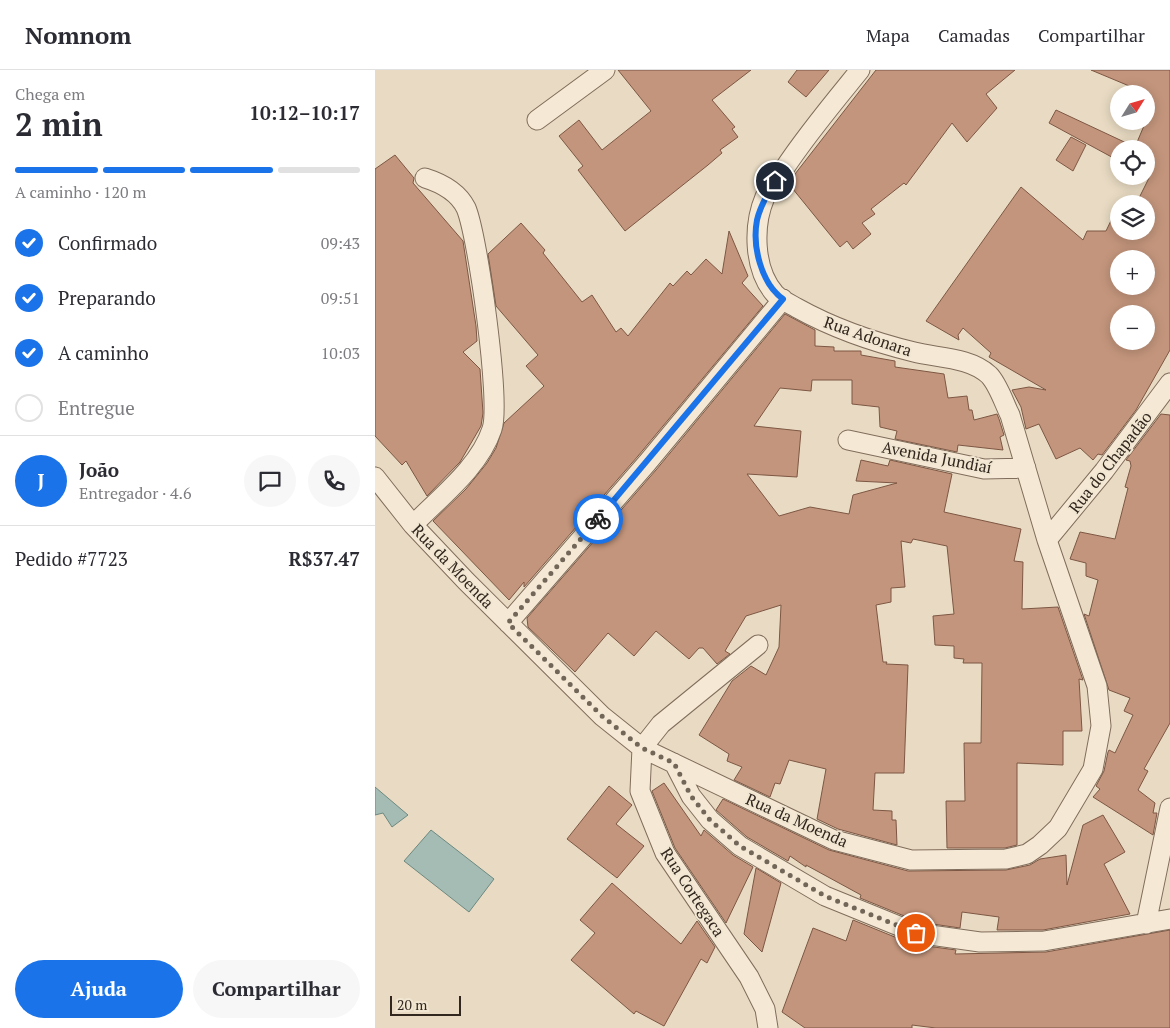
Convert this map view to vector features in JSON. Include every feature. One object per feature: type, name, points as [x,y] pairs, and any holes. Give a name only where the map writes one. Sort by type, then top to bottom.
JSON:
[{"type":"street","points":[[537,120],[605,70]]},
{"type":"street","name":"Rua Adonara","points":[[860,70],[804,139],[766,195],[757,218],[757,249],[764,274],[775,293],[816,318],[856,335],[914,352],[972,365],[989,375],[1010,415],[1047,540]]},
{"type":"street","points":[[413,525],[467,470],[485,446],[493,428],[493,398],[488,341],[472,230],[465,208],[457,196],[447,187],[425,178]]},
{"type":"street","points":[[508,623],[647,463],[783,299]]},
{"type":"street","name":"Rua do Chapadão","points":[[1047,540],[1104,471],[1170,383]]},
{"type":"street","name":"Avenida Jundiaí","points":[[848,440],[984,469],[1026,468]]},
{"type":"street","name":"Rua da Moenda","points":[[375,477],[413,525],[508,623],[602,716],[642,748],[834,840],[911,860],[992,860],[1027,854],[1040,846],[1058,828],[1093,768],[1101,726],[1097,686],[1047,540]]},
{"type":"street","points":[[642,748],[661,724],[758,645]]},
{"type":"street","name":"Rua Cortegaca","points":[[642,748],[640,791],[661,845],[749,977],[765,1009],[768,1028]]},
{"type":"street","points":[[674,763],[691,796],[710,820],[740,846],[825,896],[916,933],[980,942],[1045,941],[1170,919]]},
{"type":"street","points":[[1146,924],[1170,808]]},
{"type":"water","points":[[375,787],[408,815],[392,827],[383,813],[375,815]]},
{"type":"water","points":[[431,830],[494,879],[469,912],[404,861]]},
{"type":"building","points":[[618,70],[751,70],[712,100],[735,127],[732,129],[738,137],[720,150],[722,153],[708,165],[625,231],[578,170],[583,166],[559,136],[579,120],[602,150],[651,111]]},
{"type":"building","points":[[797,70],[829,70],[806,97],[788,82]]},
{"type":"building","points":[[876,70],[1015,70],[986,94],[997,108],[967,142],[952,123],[906,185],[904,183],[871,209],[875,214],[862,223],[871,234],[853,249],[847,241],[840,247],[788,183]]},
{"type":"building","points":[[1091,70],[1170,70],[1170,350],[1136,410],[1102,455],[1098,454],[1093,460],[1080,448],[1056,459],[1039,424],[1026,429],[1021,407],[1012,390],[1029,387],[1046,390],[989,357],[991,353],[963,328],[958,335],[959,340],[926,321],[1021,187],[1083,240],[1087,231],[1106,231],[1110,223],[1110,240],[1155,240],[1155,195],[1140,195],[1146,185],[1155,185],[1155,140],[1138,140],[1142,130],[1155,130],[1155,85],[1127,85]]},
{"type":"building","points":[[1056,110],[1120,140],[1110,140],[1110,156],[1049,123]]},
{"type":"building","points":[[1071,137],[1086,145],[1073,171],[1056,160]]},
{"type":"building","points":[[395,155],[414,178],[413,183],[463,241],[476,326],[477,341],[463,352],[480,369],[483,413],[481,426],[460,462],[427,496],[406,461],[402,465],[375,436],[375,169]]},
{"type":"building","points":[[521,223],[545,250],[543,253],[582,302],[592,295],[616,332],[621,328],[628,336],[670,283],[673,286],[687,271],[691,275],[706,259],[722,274],[729,231],[748,276],[742,283],[763,306],[638,456],[524,587],[524,582],[509,600],[433,521],[466,489],[487,463],[496,448],[504,423],[544,386],[526,366],[538,355],[496,306],[488,254]]},
{"type":"building","points":[[785,314],[815,330],[815,346],[834,347],[834,351],[861,351],[861,355],[895,361],[895,367],[944,374],[948,398],[967,396],[969,410],[972,410],[974,420],[997,414],[1004,435],[1000,437],[1003,450],[958,445],[957,452],[895,439],[897,431],[880,427],[879,407],[852,404],[852,380],[812,380],[811,391],[780,388],[754,426],[801,431],[797,477],[747,474],[779,516],[810,507],[849,514],[853,495],[897,483],[856,481],[861,460],[888,466],[890,460],[952,474],[944,512],[1021,529],[1014,561],[1023,562],[1022,609],[1058,607],[1083,680],[1079,679],[1082,731],[1063,731],[1063,765],[1017,763],[1017,845],[1005,848],[947,848],[946,801],[965,801],[964,743],[981,743],[982,663],[963,663],[964,659],[954,658],[954,646],[935,645],[933,616],[954,614],[947,546],[913,539],[911,543],[901,541],[905,587],[891,588],[891,602],[876,605],[883,662],[887,662],[886,664],[908,665],[904,773],[875,773],[873,810],[892,811],[892,820],[896,820],[897,845],[838,829],[817,819],[826,769],[789,760],[780,784],[775,783],[770,797],[734,780],[742,767],[727,761],[729,754],[699,735],[732,681],[751,666],[766,675],[779,647],[781,605],[746,616],[725,651],[730,654],[717,664],[703,648],[699,648],[689,659],[656,631],[634,656],[608,633],[575,672],[528,627],[527,618],[656,470]]},
{"type":"building","points":[[1161,414],[1170,415],[1170,723],[1144,769],[1148,771],[1138,790],[1155,803],[1153,813],[1157,813],[1153,835],[1093,797],[1100,789],[1096,786],[1104,771],[1108,752],[1109,750],[1115,753],[1133,715],[1124,711],[1130,698],[1109,690],[1084,614],[1089,616],[1098,580],[1086,576],[1086,563],[1070,559],[1080,532],[1115,539],[1128,488],[1125,487],[1131,466],[1130,461],[1126,460]]},
{"type":"building","points":[[664,783],[701,836],[704,830],[733,855],[753,867],[726,923],[675,848],[652,791]]},
{"type":"building","points":[[609,786],[632,805],[616,824],[644,846],[617,878],[567,839]]},
{"type":"building","points":[[723,799],[829,850],[908,871],[1006,870],[1030,865],[1040,859],[1066,855],[1067,885],[1083,825],[1103,815],[1125,852],[1104,864],[1130,914],[1043,930],[997,930],[999,917],[962,912],[960,928],[919,922],[860,898],[861,895],[806,865],[806,867],[790,856],[788,861],[747,837],[716,810]]},
{"type":"building","points":[[756,868],[781,883],[762,952],[744,934]]},
{"type":"building","points":[[612,883],[681,944],[697,921],[715,947],[707,963],[701,959],[664,1026],[636,1011],[634,1014],[571,960],[595,933],[580,920]]},
{"type":"building","points":[[853,920],[912,944],[956,950],[955,954],[1046,952],[1170,930],[1170,1028],[936,1028],[912,1025],[912,1028],[805,1028],[782,1012],[813,928],[846,941]]},
{"type":"way so far","points":[[598,519],[508,623],[602,716],[642,748],[674,763],[691,796],[710,820],[740,846],[825,896],[916,933]]},
{"type":"route","points":[[598,519],[783,299],[775,293],[764,274],[757,249],[757,218],[766,195],[775,181]]}]
